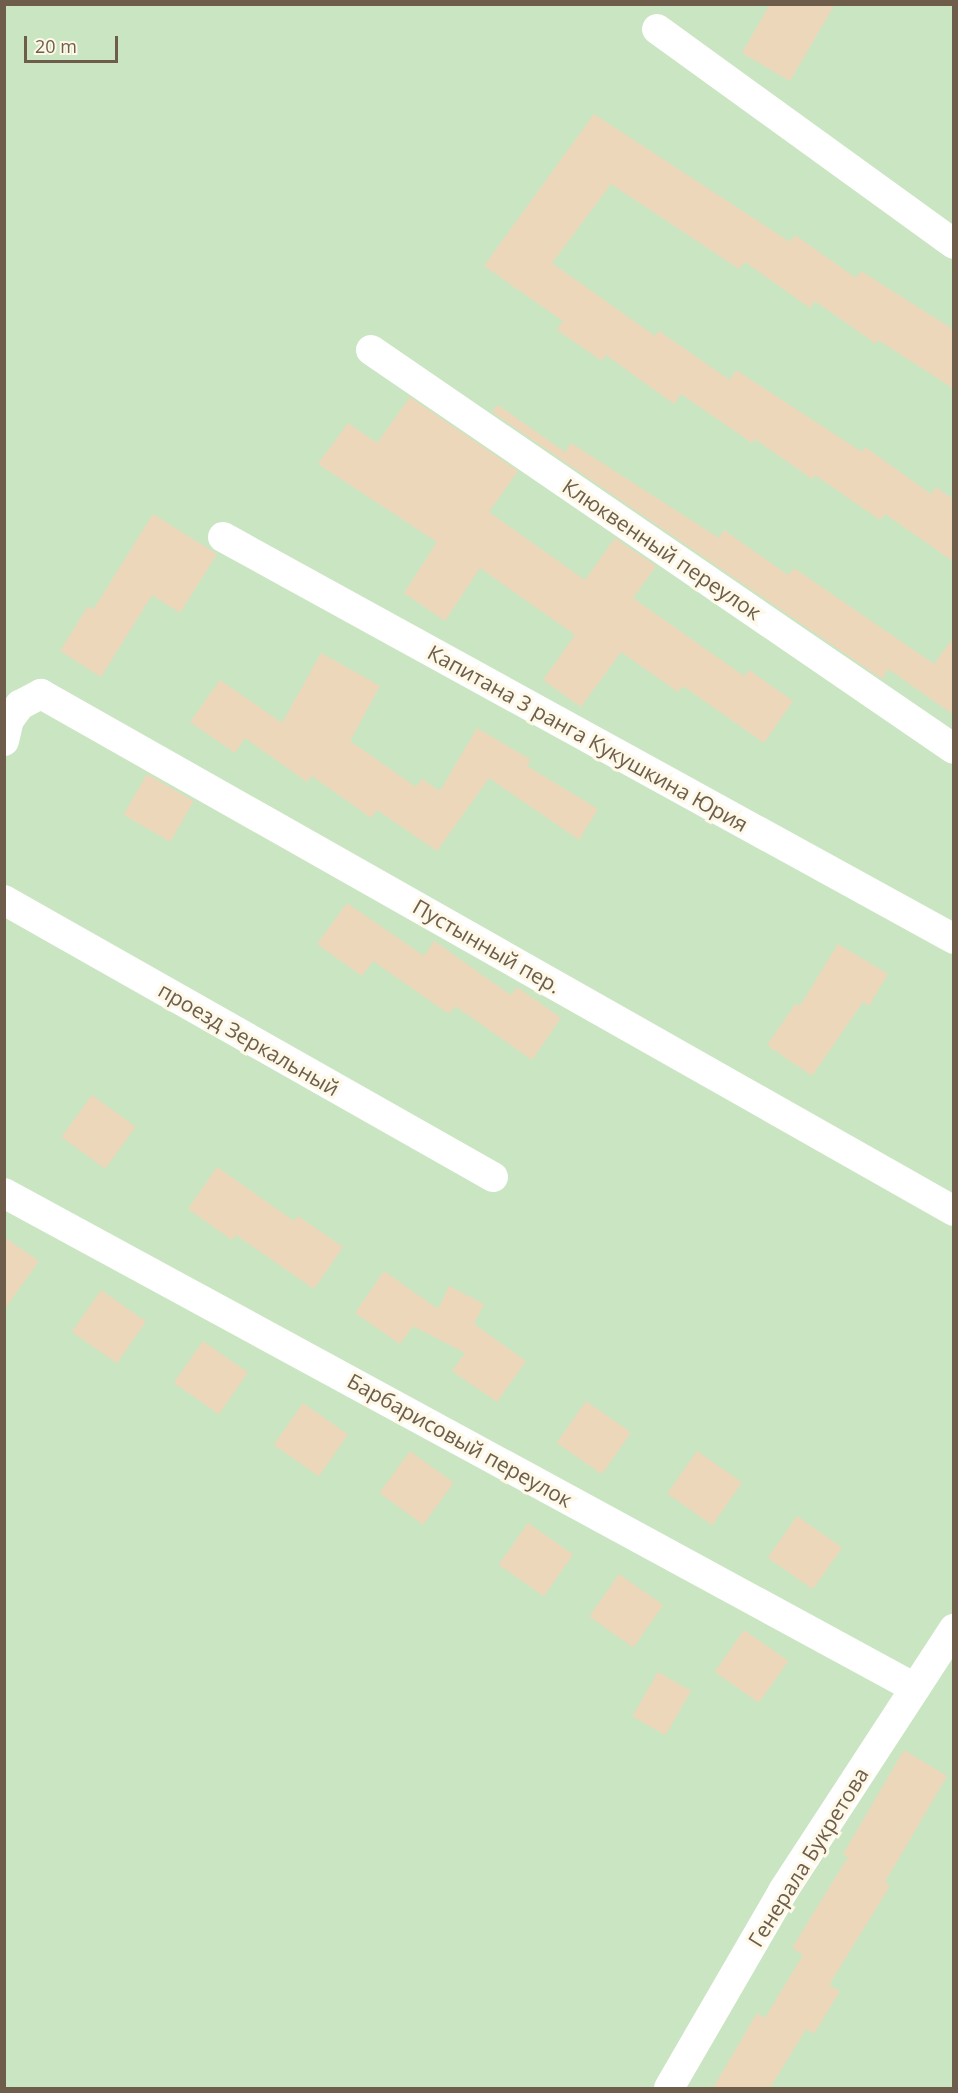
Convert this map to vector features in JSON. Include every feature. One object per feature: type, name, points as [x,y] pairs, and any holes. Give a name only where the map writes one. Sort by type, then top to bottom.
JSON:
[{"type":"street","points":[[657,29],[954,244]]},
{"type":"street","name":"Клюквенный переулок","points":[[370,350],[954,749]]},
{"type":"street","name":"Капитана 3 ранга Кукушкина Юрия","points":[[223,537],[954,939]]},
{"type":"street","name":"Пустынный пер.","points":[[4,741],[9,720],[20,705],[41,694],[954,1210]]},
{"type":"street","name":"проезд Зеркальный","points":[[4,900],[492,1177]]},
{"type":"street","name":"Барбарисовый переулок","points":[[4,1193],[915,1688]]},
{"type":"street","name":"Генерала Букретова","points":[[669,2088],[783,1891],[954,1629]]},
{"type":"green space","points":[[5,5],[953,5],[953,2088],[5,2088]]},
{"type":"building","points":[[770,4],[835,4],[790,81],[742,53]]},
{"type":"building","points":[[594,114],[790,242],[795,235],[856,278],[861,271],[954,330],[954,389],[878,340],[876,344],[815,301],[810,308],[745,262],[739,269],[611,184],[552,263],[655,336],[659,331],[730,380],[736,370],[862,452],[865,447],[931,494],[936,487],[954,500],[954,562],[885,514],[880,520],[815,475],[812,479],[755,439],[752,443],[681,394],[674,404],[606,355],[602,361],[557,330],[563,321],[484,266]]},
{"type":"building","points":[[410,397],[518,471],[489,512],[585,580],[615,538],[656,566],[633,598],[744,676],[749,670],[793,701],[764,743],[683,686],[678,692],[621,652],[581,707],[543,680],[575,635],[480,568],[445,621],[404,593],[437,542],[318,464],[348,423],[377,443]]},
{"type":"building","points":[[498,405],[565,452],[571,443],[719,538],[724,530],[788,575],[794,568],[934,664],[954,637],[954,715],[888,669],[882,679],[492,412]]},
{"type":"building","points":[[153,514],[217,554],[180,613],[152,595],[101,677],[60,651],[88,606],[93,610]]},
{"type":"building","points":[[321,653],[380,686],[350,741],[416,787],[422,779],[440,791],[477,728],[531,760],[527,766],[598,809],[579,840],[489,778],[437,851],[377,810],[371,818],[312,776],[307,782],[245,738],[235,753],[190,722],[220,680],[282,723]]},
{"type":"building","points":[[147,774],[194,801],[170,842],[124,815]]},
{"type":"building","points":[[347,903],[424,956],[434,941],[511,995],[517,987],[561,1018],[532,1060],[455,1006],[449,1014],[373,961],[362,976],[317,944]]},
{"type":"building","points":[[838,944],[888,974],[869,1006],[863,1002],[812,1076],[767,1045],[796,1003],[800,1006]]},
{"type":"building","points":[[92,1095],[136,1127],[105,1169],[61,1137]]},
{"type":"building","points":[[217,1167],[294,1221],[298,1216],[343,1247],[314,1289],[236,1235],[232,1240],[188,1209]]},
{"type":"building","points":[[4,1237],[39,1261],[4,1310]]},
{"type":"building","points":[[384,1271],[438,1309],[449,1286],[484,1304],[474,1324],[526,1361],[497,1402],[452,1371],[465,1353],[413,1326],[400,1344],[355,1313]]},
{"type":"building","points":[[101,1290],[146,1322],[117,1363],[72,1332]]},
{"type":"building","points":[[203,1341],[248,1373],[219,1414],[174,1383]]},
{"type":"building","points":[[586,1401],[631,1433],[602,1474],[557,1443]]},
{"type":"building","points":[[303,1403],[348,1435],[319,1476],[274,1445]]},
{"type":"building","points":[[410,1451],[454,1483],[423,1525],[379,1493]]},
{"type":"building","points":[[697,1451],[742,1483],[712,1525],[667,1494]]},
{"type":"building","points":[[797,1516],[842,1548],[813,1589],[768,1558]]},
{"type":"building","points":[[528,1523],[573,1555],[544,1596],[499,1565]]},
{"type":"building","points":[[619,1574],[663,1605],[633,1648],[589,1617]]},
{"type":"building","points":[[744,1630],[788,1661],[759,1703],[715,1672]]},
{"type":"building","points":[[658,1672],[691,1691],[665,1735],[632,1716]]},
{"type":"building","points":[[904,1750],[947,1776],[885,1882],[890,1886],[829,1985],[840,1991],[814,2034],[806,2029],[770,2088],[713,2088],[757,2013],[765,2018],[803,1955],[792,1948],[848,1857],[843,1854]]}]
